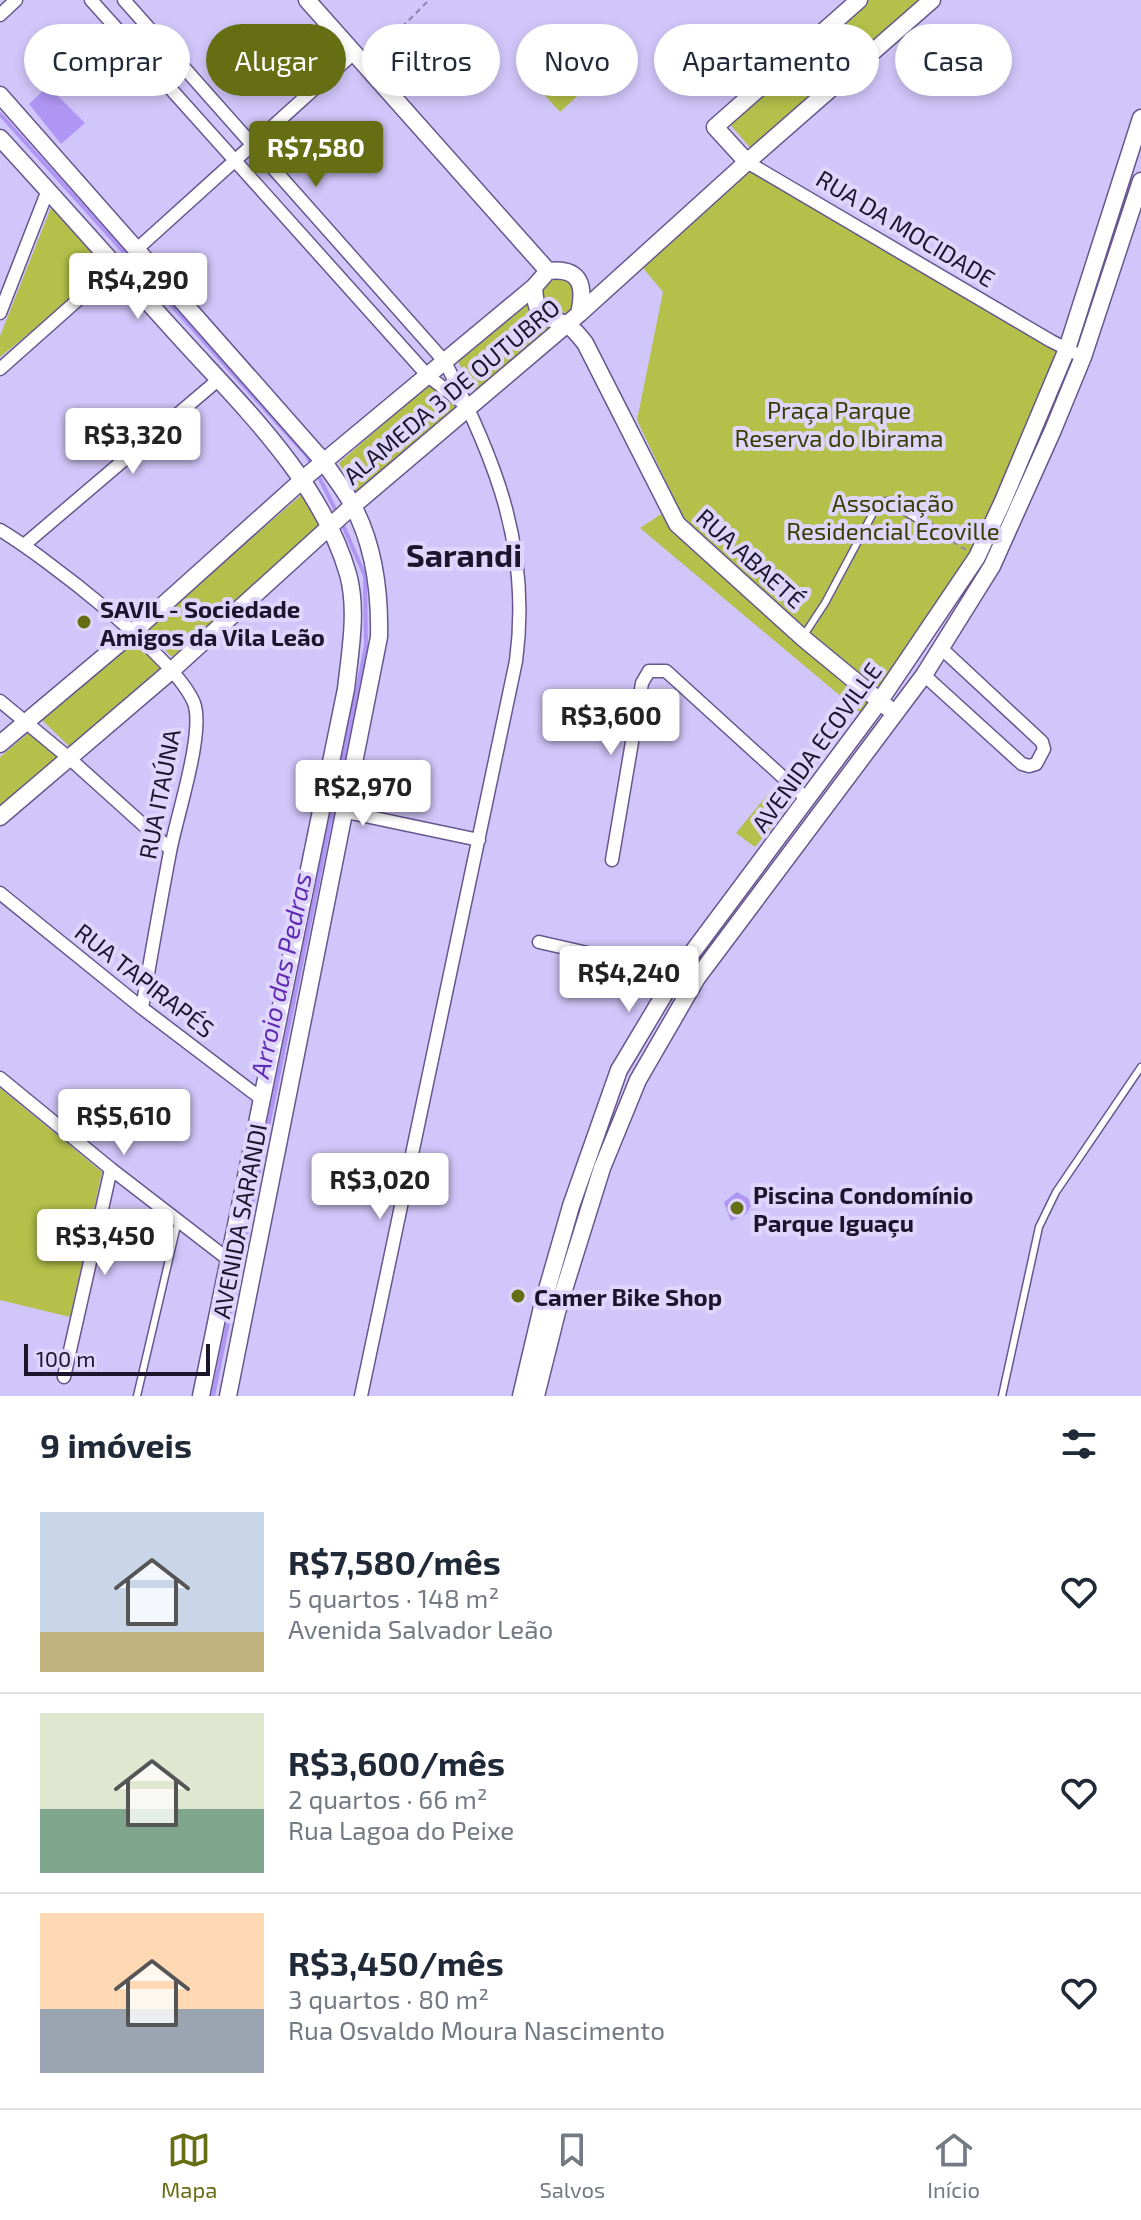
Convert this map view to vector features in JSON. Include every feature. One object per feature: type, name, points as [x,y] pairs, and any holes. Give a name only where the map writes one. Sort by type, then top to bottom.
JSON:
[{"type":"street","points":[[0,15],[16,0]]},
{"type":"street","points":[[91,0],[428,376],[468,406]]},
{"type":"street","points":[[124,0],[445,362],[468,406],[497,475],[518,560],[521,601],[516,661],[361,1396]]},
{"type":"street","points":[[307,0],[548,271],[565,271],[581,286],[584,294],[572,319],[544,316],[538,308],[534,287]]},
{"type":"street","name":"RUA DA MOCIDADE","points":[[859,0],[715,127],[747,162],[1083,357]]},
{"type":"street","name":"ALAMEDA 3 DE OUTUBRO","points":[[0,817],[171,671],[351,508],[603,292],[932,0]]},
{"type":"street","points":[[137,249],[355,52]]},
{"type":"street","name":"AVENIDA SARANDI","points":[[0,95],[137,249],[314,470],[349,576],[352,636],[346,689],[201,1396]]},
{"type":"street","name":"AVENIDA ECOVILLE","points":[[521,1396],[565,1226],[619,1070],[677,973],[879,702],[977,557],[1067,349],[1141,118]]},
{"type":"street","name":"AVENIDA SARANDI","points":[[0,138],[218,380],[351,508],[376,575],[379,637],[228,1396]]},
{"type":"street","name":"AVENIDA ECOVILLE","points":[[536,1396],[557,1312],[602,1168],[638,1080],[697,978],[924,675],[992,566],[1083,357],[1141,181]]},
{"type":"street","points":[[0,313],[48,190]]},
{"type":"street","points":[[0,369],[116,266]]},
{"type":"street","name":"ALAMEDA 3 DE OUTUBRO","points":[[0,744],[132,633],[314,470],[534,287],[548,271]]},
{"type":"street","points":[[581,286],[603,292]]},
{"type":"street","name":"RUA ABAETÉ","points":[[572,319],[677,524],[803,638],[895,714]]},
{"type":"street","points":[[24,545],[218,380]]},
{"type":"street","name":"RUA ITAÚNA","points":[[0,530],[24,545],[132,633],[171,671],[193,703],[196,715],[194,744],[170,849],[142,1008]]},
{"type":"street","points":[[948,602],[963,614]]},
{"type":"street","points":[[924,675],[1022,764],[1036,764],[1044,749],[1042,742],[941,648]]},
{"type":"street","points":[[612,860],[642,683],[649,671],[666,671],[808,800]]},
{"type":"street","points":[[0,701],[170,849]]},
{"type":"street","points":[[346,812],[479,840]]},
{"type":"street","name":"RUA TAPIRAPÉS","points":[[0,893],[142,1008],[263,1100]]},
{"type":"street","points":[[539,942],[697,978]]},
{"type":"street","points":[[0,1078],[229,1260]]},
{"type":"street","points":[[64,1377],[111,1169]]},
{"type":"street","points":[[565,1226],[573,1233],[583,1232]]},
{"type":"lane","points":[[803,638],[879,502],[888,501],[935,530]]},
{"type":"lane","points":[[1002,1396],[1039,1227],[1056,1192],[1141,1067]]},
{"type":"lane","points":[[137,1396],[178,1221]]},
{"type":"path","points":[[355,52],[377,52],[429,0]]},
{"type":"path","points":[[935,530],[977,557]]},
{"type":"green space","points":[[869,0],[920,0],[879,37],[879,24],[841,24]]},
{"type":"green space","points":[[545,96],[577,96],[560,112]]},
{"type":"green space","points":[[758,96],[812,96],[752,150],[728,122]]},
{"type":"green space","name":"Praça Parque Reserva do Ibirama","points":[[748,170],[1058,351],[973,554],[862,714],[640,528],[672,507],[681,513],[637,420],[663,292],[643,268]]},
{"type":"green space","points":[[52,205],[108,269],[0,357],[0,336]]},
{"type":"green space","points":[[559,278],[572,283],[577,296],[572,309],[559,314],[546,309],[541,296],[546,283]]},
{"type":"green space","points":[[528,298],[555,327],[476,391],[456,359]]},
{"type":"green space","points":[[431,382],[456,408],[360,493],[353,490],[339,463]]},
{"type":"green space","points":[[306,491],[325,523],[172,657],[145,630]]},
{"type":"green space","points":[[135,641],[162,666],[70,747],[42,720]]},
{"type":"green space","points":[[32,730],[58,757],[0,809],[0,757]]},
{"type":"green space","points":[[777,783],[794,798],[755,847],[736,833]]},
{"type":"green space","points":[[0,1088],[102,1172],[70,1317],[0,1300]]},
{"type":"shaded area","points":[[37,96],[58,96],[85,123],[61,144],[29,104]]},
{"type":"shaded area","name":"Piscina Condomínio Parque Iguaçu","points":[[737,1192],[748,1198],[751,1206],[746,1214],[731,1221],[724,1202]]},
{"type":"waterway","name":"Arroio das Pedras","points":[[0,114],[312,465]]},
{"type":"waterway","name":"Arroio das Pedras","points":[[317,473],[338,515]]},
{"type":"waterway","name":"Arroio das Pedras","points":[[213,1396],[366,646],[365,576],[342,523]]},
{"type":"place","name":"SAVIL - Sociedade Amigos da Vila Leão","points":[[84,622]]},
{"type":"place","name":"Piscina Condomínio Parque Iguaçu","points":[[737,1208]]},
{"type":"place","name":"Camer Bike Shop","points":[[518,1296]]},
{"type":"district","name":"Sarandi","points":[[464,554]]},
{"type":"park label","name":"Associação Residencial Ecoville","points":[[893,516]]}]
